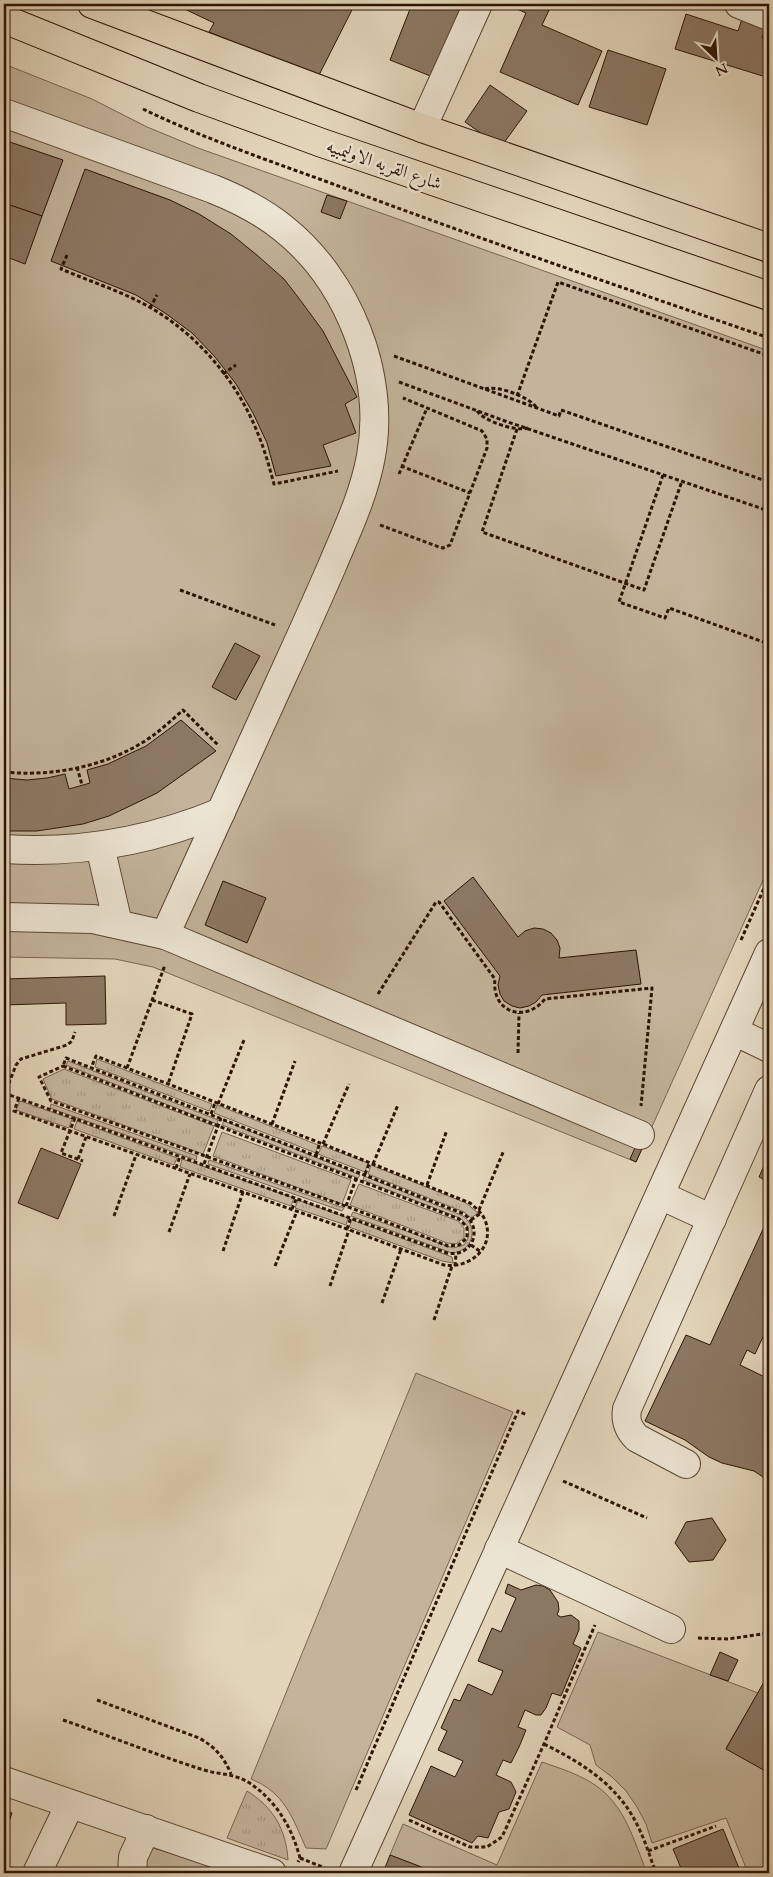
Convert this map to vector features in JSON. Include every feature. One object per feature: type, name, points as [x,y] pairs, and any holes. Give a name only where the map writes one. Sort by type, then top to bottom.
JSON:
[{"type":"main road","points":[[92,4],[422,128],[769,248]]},
{"type":"main road","name":"شارع القريه الاوليمبيه","points":[[4,19],[199,98],[322,143],[769,296]]},
{"type":"street","points":[[422,128],[478,4]]},
{"type":"street","points":[[739,4],[769,16]]},
{"type":"street","points":[[4,113],[238,199],[285,229],[305,248],[322,270],[351,317],[362,344],[370,378],[373,416],[371,454],[364,486],[354,515],[302,635],[221,812],[170,937]]},
{"type":"street","points":[[4,849],[48,850],[100,846],[161,834],[221,812]]},
{"type":"street","points":[[100,846],[118,924]]},
{"type":"street","points":[[4,917],[66,918],[118,924],[170,937],[679,1152]]},
{"type":"street","points":[[341,1872],[382,1808],[769,953]]},
{"type":"street","points":[[734,1031],[769,1048]]},
{"type":"street","points":[[686,1464],[637,1438],[631,1432],[626,1416],[627,1409],[769,1090]]},
{"type":"street","points":[[663,1188],[715,1211]]},
{"type":"street","points":[[499,1549],[670,1629]]},
{"type":"street","points":[[4,1781],[146,1829],[284,1870]]},
{"type":"street","points":[[37,1873],[70,1804]]},
{"type":"street","points":[[132,1873],[133,1857],[146,1829]]},
{"type":"path","points":[[135,106],[228,145],[416,215],[769,338]]},
{"type":"path","points":[[67,255],[61,269],[124,295],[164,316],[190,337],[213,361],[234,388],[252,419],[265,451],[274,484],[334,472]]},
{"type":"path","points":[[518,396],[558,282],[769,356]]},
{"type":"path","points":[[150,308],[156,295]]},
{"type":"path","points":[[362,344],[559,416],[561,410],[769,482]]},
{"type":"path","points":[[223,374],[236,365]]},
{"type":"path","points":[[370,378],[426,408],[479,429],[487,438],[487,448],[452,542],[447,547],[439,547],[377,524],[381,516]]},
{"type":"path","points":[[370,378],[477,411],[769,511]]},
{"type":"path","points":[[485,389],[500,388],[532,402],[536,408]]},
{"type":"path","points":[[398,475],[426,408]]},
{"type":"path","points":[[477,411],[484,418],[517,430],[528,428]]},
{"type":"path","points":[[517,430],[482,532],[644,590],[682,481]]},
{"type":"path","points":[[371,454],[470,493]]},
{"type":"path","points":[[663,474],[619,602],[665,618],[669,608],[769,644]]},
{"type":"path","points":[[180,590],[302,635]]},
{"type":"path","points":[[4,772],[36,773],[96,763],[133,748],[150,737],[183,710],[210,737]]},
{"type":"path","points":[[77,767],[82,785]]},
{"type":"path","points":[[739,945],[769,877]]},
{"type":"path","points":[[376,998],[434,903],[438,902],[495,979],[496,995],[499,1002],[512,1011],[519,1012],[534,1009],[545,998],[652,988],[641,1108],[637,1125],[640,1135]]},
{"type":"path","points":[[127,1068],[152,1000],[170,937]]},
{"type":"path","points":[[152,1000],[192,1014],[168,1084]]},
{"type":"path","points":[[518,1084],[519,1012]]},
{"type":"path","points":[[47,1108],[50,1101],[40,1077],[63,1066],[66,1058],[464,1214],[471,1220],[475,1232],[471,1245],[456,1254],[447,1253],[350,1216],[4,1094],[20,1059],[67,1045],[72,1041],[75,1032]]},
{"type":"path","points":[[211,1114],[244,1040]]},
{"type":"path","points":[[19,1098],[14,1111],[401,1249],[454,1266],[470,1262],[481,1252],[487,1236],[485,1220],[480,1212],[470,1203],[322,1143],[96,1056],[91,1068]]},
{"type":"path","points":[[272,1124],[295,1061]]},
{"type":"path","points":[[50,1101],[346,1206],[448,1246],[459,1245],[466,1238],[467,1227],[459,1219],[63,1066]]},
{"type":"path","points":[[316,1155],[349,1084]]},
{"type":"path","points":[[361,1181],[372,1163],[398,1105]]},
{"type":"path","points":[[75,1118],[61,1153],[83,1161]]},
{"type":"path","points":[[204,1164],[222,1118]]},
{"type":"path","points":[[427,1186],[447,1130]]},
{"type":"path","points":[[78,1159],[86,1137]]},
{"type":"path","points":[[471,1220],[480,1212],[504,1150]]},
{"type":"path","points":[[114,1216],[136,1155]]},
{"type":"path","points":[[176,1168],[180,1156]]},
{"type":"path","points":[[169,1232],[190,1174]]},
{"type":"path","points":[[346,1206],[356,1179]]},
{"type":"path","points":[[222,1251],[243,1192]]},
{"type":"path","points":[[275,1266],[297,1197]]},
{"type":"path","points":[[330,1286],[348,1229],[351,1208]]},
{"type":"path","points":[[471,1245],[481,1252]]},
{"type":"path","points":[[382,1303],[401,1249]]},
{"type":"path","points":[[434,1320],[454,1266],[456,1254]]},
{"type":"path","points":[[532,1418],[518,1412],[354,1795],[470,1847],[487,1847],[502,1837],[606,1600]]},
{"type":"path","points":[[562,1481],[647,1518]]},
{"type":"path","points":[[670,1629],[699,1638],[714,1640],[769,1633]]},
{"type":"path","points":[[97,1700],[199,1738],[210,1744],[226,1762],[231,1774]]},
{"type":"path","points":[[63,1720],[203,1770],[231,1774],[250,1783],[273,1803],[290,1828],[300,1858],[341,1872]]},
{"type":"path","points":[[544,1744],[578,1761],[608,1785],[632,1815],[656,1873]]},
{"type":"path","points":[[648,1851],[716,1826]]},
{"type":"path","points":[[284,1870],[300,1858]]},
{"type":"path","points":[[322,1867],[326,1858]]},
{"type":"green space","points":[[4,64],[92,99],[147,127],[198,148],[769,351],[769,867],[636,1162],[153,967],[115,959],[4,957]]},
{"type":"green space","points":[[97,1059],[212,1104],[209,1111],[95,1067]]},
{"type":"green space","points":[[68,1061],[218,1120],[217,1124],[66,1065]]},
{"type":"green space","points":[[64,1069],[214,1126],[203,1154],[52,1099],[43,1079]]},
{"type":"green space","points":[[20,1101],[72,1119],[69,1128],[16,1110]]},
{"type":"green space","points":[[51,1104],[197,1156],[196,1160],[50,1108]]},
{"type":"green space","points":[[217,1105],[318,1145],[316,1153],[214,1113]]},
{"type":"green space","points":[[77,1121],[177,1158],[174,1165],[74,1129]]},
{"type":"green space","points":[[224,1121],[360,1175],[358,1178],[222,1125]]},
{"type":"green space","points":[[222,1132],[351,1180],[342,1204],[213,1156]]},
{"type":"green space","points":[[322,1146],[368,1163],[365,1172],[318,1154]]},
{"type":"green space","points":[[182,1159],[294,1198],[291,1206],[180,1167]]},
{"type":"green space","points":[[209,1160],[344,1208],[342,1211],[208,1164]]},
{"type":"green space","points":[[371,1165],[466,1203],[478,1213],[471,1218],[464,1212],[368,1174]]},
{"type":"green space","points":[[364,1176],[463,1216],[471,1227],[472,1232],[469,1244],[465,1248],[452,1253],[351,1216],[353,1212],[453,1248],[464,1245],[468,1238],[469,1234],[466,1224],[460,1218],[363,1180]]},
{"type":"green space","points":[[359,1184],[458,1221],[464,1228],[464,1238],[456,1244],[447,1243],[350,1205]]},
{"type":"green space","points":[[298,1200],[348,1218],[346,1225],[295,1208]]},
{"type":"green space","points":[[352,1220],[452,1257],[453,1263],[442,1261],[349,1227]]},
{"type":"green space","points":[[416,1373],[513,1412],[326,1849],[306,1848],[291,1816],[280,1799],[272,1791],[251,1779]]},
{"type":"green space","points":[[598,1632],[758,1693],[726,1748],[769,1773],[769,1873],[748,1873],[726,1818],[652,1843],[646,1824],[637,1807],[626,1791],[596,1765],[590,1745],[557,1727]]},
{"type":"green space","points":[[542,1762],[582,1778],[605,1793],[614,1803],[627,1824],[647,1873],[437,1873],[390,1855],[403,1824],[497,1865]]},
{"type":"green space","points":[[247,1791],[264,1804],[277,1820],[284,1838],[288,1860],[227,1838]]},
{"type":"green space","points":[[146,1846],[238,1873],[136,1873]]},
{"type":"building","points":[[174,4],[355,4],[318,77],[209,32],[214,23]]},
{"type":"building","points":[[412,4],[455,4],[461,6],[433,77],[390,60]]},
{"type":"building","points":[[506,4],[552,4],[542,25],[602,51],[578,105],[500,72],[526,13]]},
{"type":"building","points":[[744,13],[768,20],[762,38],[769,40],[769,65],[766,77],[675,49],[686,14],[738,31]]},
{"type":"building","points":[[608,50],[666,69],[647,125],[589,107]]},
{"type":"building","points":[[490,85],[527,111],[501,147],[465,122]]},
{"type":"building","points":[[4,140],[63,160],[42,216],[4,203]]},
{"type":"building","points":[[85,169],[170,200],[199,214],[231,234],[284,279],[323,331],[357,397],[345,404],[356,433],[323,445],[331,466],[276,476],[267,443],[253,413],[236,384],[215,357],[192,333],[136,295],[51,261]]},
{"type":"building","points":[[327,195],[347,201],[340,219],[321,212]]},
{"type":"building","points":[[4,203],[42,216],[25,264],[4,256]]},
{"type":"building","points":[[235,643],[260,656],[236,700],[212,687]]},
{"type":"building","points":[[181,720],[216,751],[157,793],[109,816],[83,824],[37,831],[4,831],[4,778],[27,780],[65,774],[69,789],[90,783],[87,770],[108,764],[146,746]]},
{"type":"building","points":[[473,877],[518,937],[525,931],[534,928],[543,929],[551,933],[557,940],[560,948],[559,958],[636,950],[641,984],[542,995],[536,1002],[520,1008],[504,1001],[498,985],[500,976],[444,901]]},
{"type":"building","points":[[223,881],[266,898],[247,943],[205,925]]},
{"type":"building","points":[[4,891],[8,891],[8,910],[4,910]]},
{"type":"building","points":[[105,976],[106,1024],[66,1025],[66,1003],[4,1005],[4,979]]},
{"type":"building","points":[[644,1128],[650,1131],[636,1162],[630,1159]]},
{"type":"building","points":[[41,1148],[81,1164],[58,1219],[18,1203]]},
{"type":"building","points":[[769,1154],[769,1182],[759,1177]]},
{"type":"building","points":[[769,1216],[769,1324],[755,1354],[747,1350],[740,1365],[769,1379],[769,1481],[754,1471],[722,1463],[709,1457],[685,1440],[645,1421],[686,1335],[710,1345]]},
{"type":"building","points":[[712,1518],[726,1540],[713,1560],[689,1562],[675,1543],[686,1522]]},
{"type":"building","points":[[508,1584],[521,1590],[536,1585],[550,1590],[558,1602],[559,1610],[557,1615],[561,1617],[571,1615],[579,1621],[579,1630],[573,1644],[581,1648],[561,1696],[552,1693],[541,1715],[525,1710],[518,1727],[526,1730],[519,1747],[511,1763],[503,1760],[496,1775],[511,1782],[516,1792],[509,1809],[499,1812],[488,1838],[478,1836],[472,1843],[409,1815],[431,1766],[455,1777],[463,1761],[438,1750],[447,1731],[441,1728],[454,1699],[460,1701],[468,1684],[492,1695],[503,1671],[478,1661],[492,1628],[501,1632],[516,1598],[505,1593]]},
{"type":"building","points":[[720,1652],[738,1660],[728,1681],[710,1675]]},
{"type":"building","points":[[769,1673],[769,1773],[726,1749]]},
{"type":"building","points":[[4,1810],[12,1813],[4,1837]]},
{"type":"building","points":[[723,1829],[741,1873],[683,1873],[673,1849]]},
{"type":"building","points":[[390,1855],[437,1873],[383,1873]]}]
